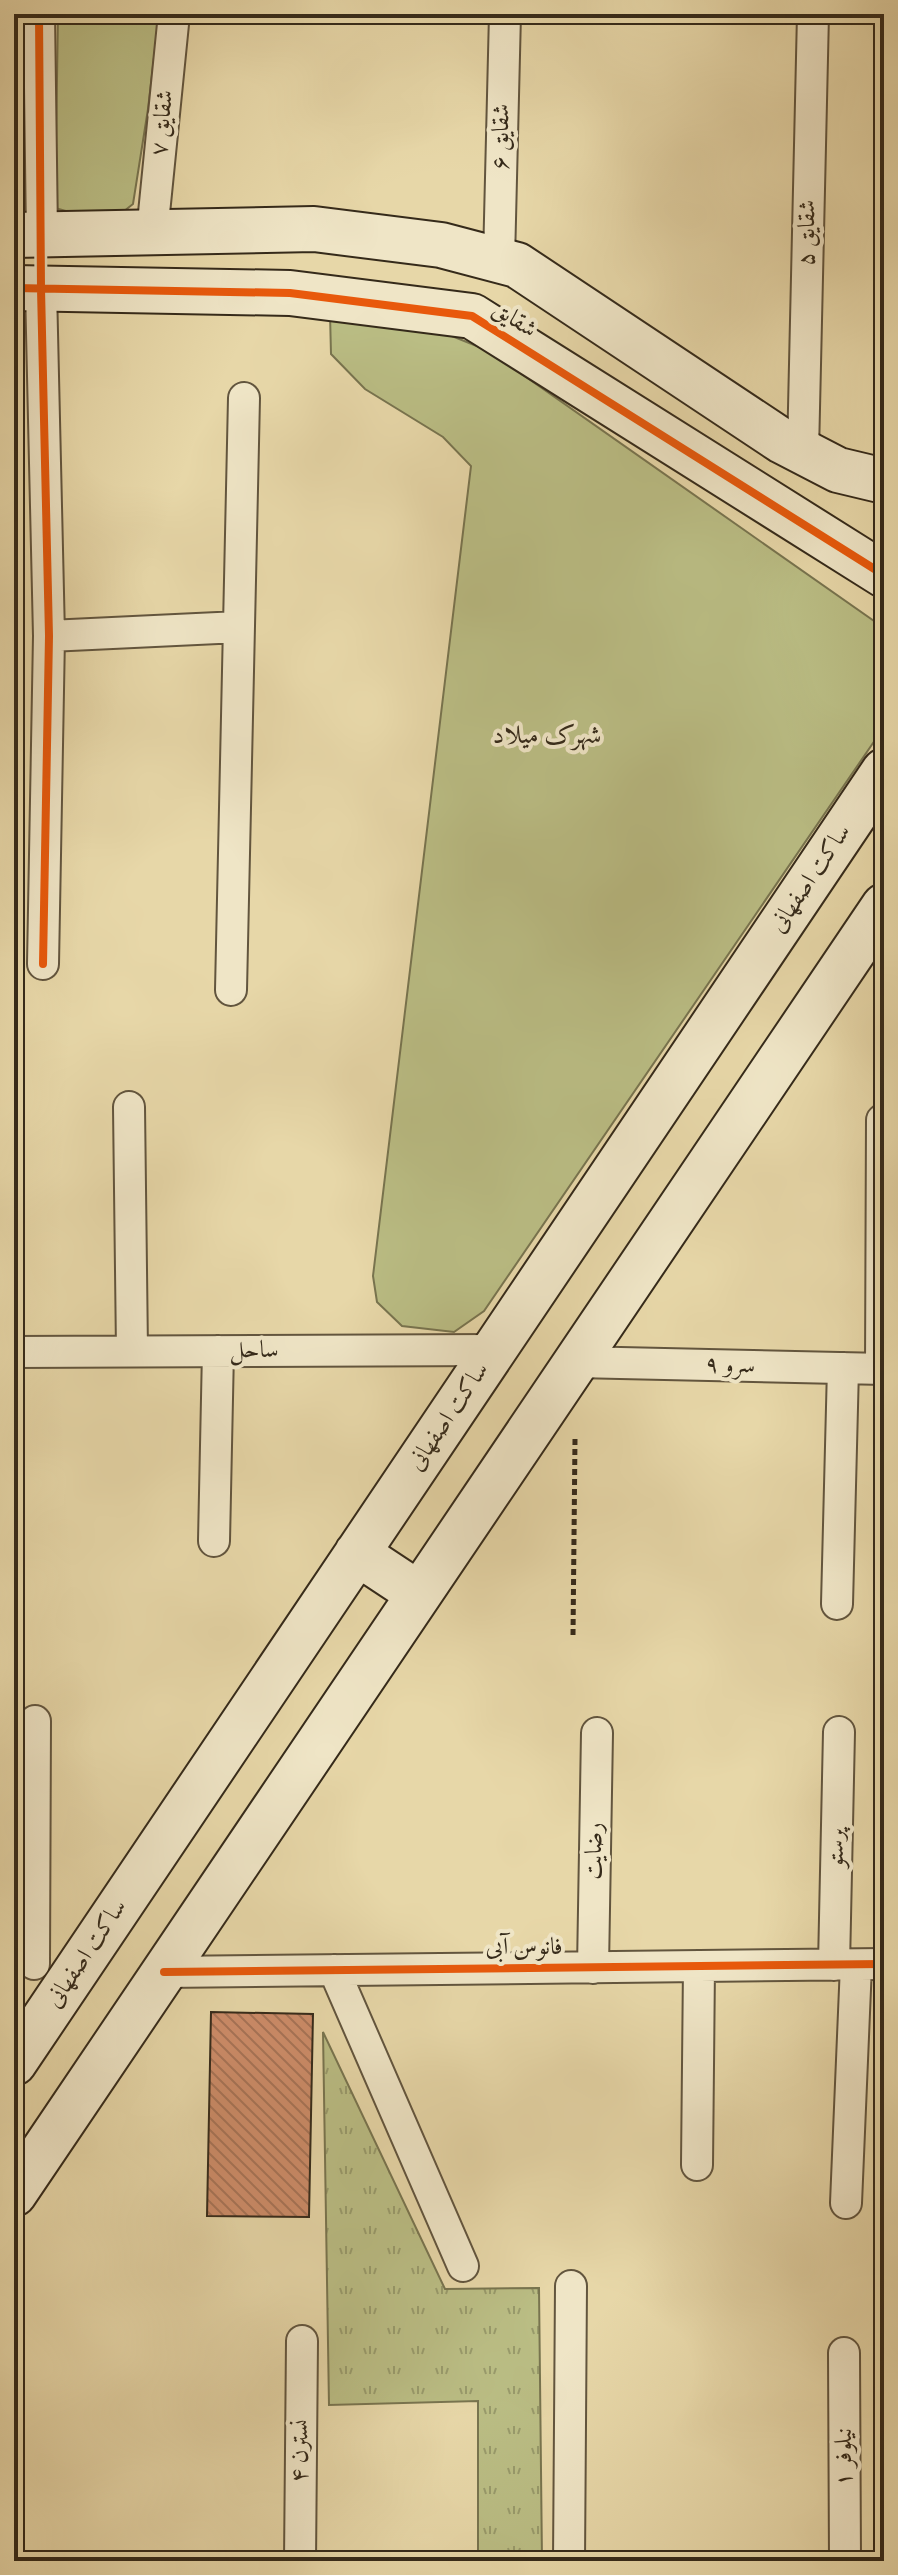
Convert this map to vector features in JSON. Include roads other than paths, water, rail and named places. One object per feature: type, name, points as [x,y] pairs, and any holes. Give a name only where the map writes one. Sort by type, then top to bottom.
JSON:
[{"type":"main road","name":"شقایق","points":[[28,235],[314,229],[441,245],[517,265],[782,441],[838,470],[884,481]]},
{"type":"main road","points":[[28,235],[28,289]]},
{"type":"main road","name":"شقایق","points":[[28,289],[290,293],[472,316],[884,575]]},
{"type":"main road","name":"ساکت اصفهانی","points":[[14,2063],[884,771]]},
{"type":"main road","points":[[14,2194],[884,906]]},
{"type":"main road","points":[[357,1553],[419,1594]]},
{"type":"street","points":[[28,235],[39,14]]},
{"type":"street","name":"شقایق ۷","points":[[152,233],[174,14]]},
{"type":"street","name":"شقایق ۶","points":[[499,260],[505,14]]},
{"type":"street","name":"شقایق ۵","points":[[803,452],[813,14]]},
{"type":"street","points":[[28,289],[49,636],[43,964]]},
{"type":"street","points":[[231,990],[244,398]]},
{"type":"street","points":[[49,636],[239,627]]},
{"type":"street","points":[[129,1107],[132,1351]]},
{"type":"street","points":[[882,1120],[883,1369]]},
{"type":"street","name":"ساحل","points":[[14,1352],[494,1350]]},
{"type":"street","points":[[214,1541],[218,1351]]},
{"type":"street","name":"سرو ۹","points":[[576,1362],[883,1369]]},
{"type":"street","points":[[837,1604],[843,1368]]},
{"type":"street","points":[[35,1721],[24,1964],[80,1964]]},
{"type":"street","name":"پرستو","points":[[839,1732],[858,1965],[846,2203]]},
{"type":"street","name":"رضایت","points":[[593,1968],[597,1733]]},
{"type":"street","name":"فانوس آبی","points":[[164,1972],[858,1965]]},
{"type":"street","points":[[697,2165],[699,1966]]},
{"type":"street","points":[[334,1970],[463,2266]]},
{"type":"street","points":[[569,2561],[571,2286]]},
{"type":"street","name":"نسترن ۴","points":[[300,2561],[302,2341]]},
{"type":"street","name":"نیلوفر ۱","points":[[844,2353],[845,2561]]},
{"type":"district","name":"شهرک میلاد","points":[[547,736]]}]
